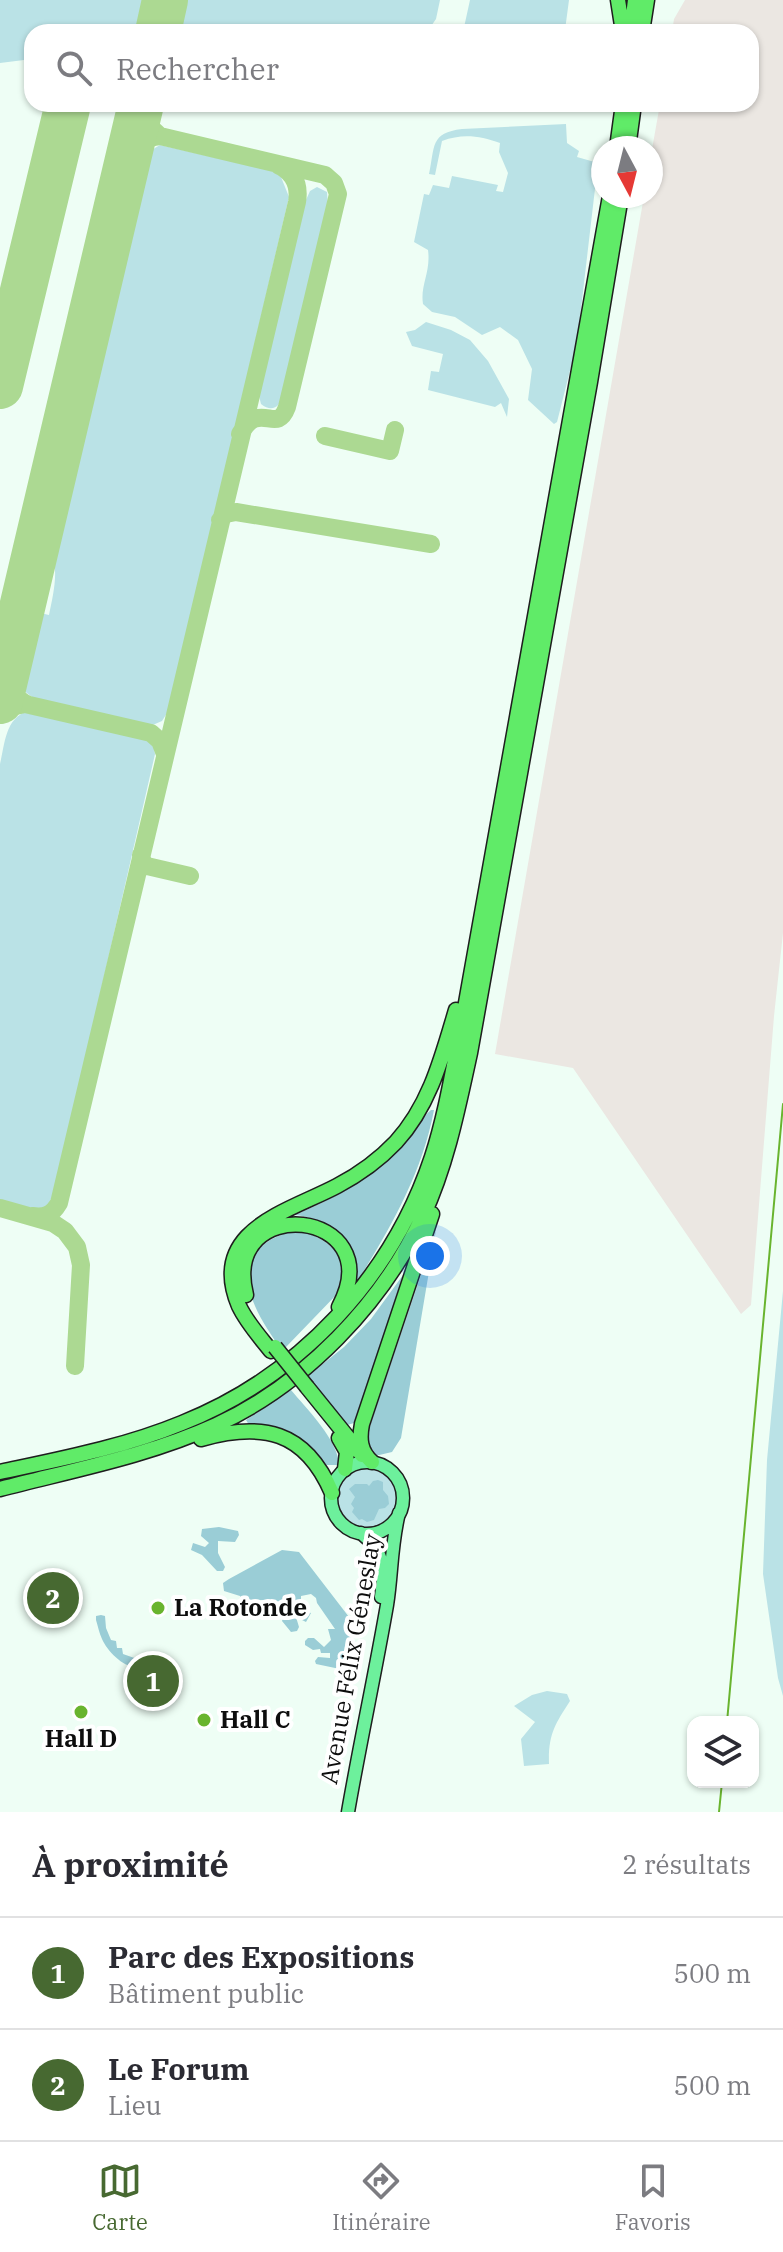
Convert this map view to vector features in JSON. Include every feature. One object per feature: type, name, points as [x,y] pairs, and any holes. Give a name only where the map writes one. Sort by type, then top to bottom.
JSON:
[{"type":"highway","points":[[618,0],[623,24]]},
{"type":"highway","points":[[632,24],[635,0]]},
{"type":"highway","points":[[643,24],[647,0]]},
{"type":"highway","points":[[619,136],[622,112]]},
{"type":"highway","points":[[630,136],[633,112]]},
{"type":"highway","points":[[0,1472],[126,1442],[181,1424],[253,1387],[278,1370],[323,1330],[364,1286],[400,1232],[432,1158],[444,1114],[608,208]]},
{"type":"highway","points":[[0,1489],[161,1446],[245,1410],[270,1394],[318,1356],[359,1316],[398,1264],[423,1216],[447,1151],[470,1053],[619,208]]},
{"type":"highway","points":[[560,435],[583,348]]},
{"type":"highway","points":[[511,751],[520,663],[542,541],[542,530],[537,522]]},
{"type":"highway","points":[[345,1469],[348,1458],[345,1447],[273,1349],[248,1322],[236,1298],[233,1268],[244,1239],[259,1225],[277,1213],[349,1180],[396,1142],[415,1117],[435,1078],[473,956]]},
{"type":"highway","points":[[372,1462],[360,1444],[362,1424],[448,1167],[464,1104],[470,1053]]},
{"type":"highway","points":[[273,1349],[251,1310],[243,1274],[253,1245],[266,1233],[283,1225],[298,1223],[318,1227],[334,1238],[347,1258],[349,1273],[346,1294],[323,1330]]},
{"type":"highway","points":[[304,1389],[345,1437],[372,1462]]},
{"type":"highway","points":[[88,1466],[131,1460],[230,1432],[251,1430],[280,1436],[299,1447],[322,1470],[332,1493]]},
{"type":"main road","points":[[372,1462],[389,1469],[397,1478],[403,1502],[393,1523],[384,1530],[361,1533],[346,1527],[338,1519],[332,1493],[334,1484],[345,1469],[372,1462]]},
{"type":"main road","name":"Avenue Félix Géneslay","points":[[348,1812],[391,1580],[393,1542],[399,1513]]},
{"type":"main road","name":"Avenue Félix Géneslay","points":[[340,1812],[383,1580],[380,1554],[361,1533]]},
{"type":"shaded area","points":[[0,0],[149,0],[143,24],[24,24],[24,60],[0,63]]},
{"type":"shaded area","points":[[181,0],[440,0],[433,24],[175,24]]},
{"type":"shaded area","points":[[470,0],[569,0],[566,24],[465,24]]},
{"type":"shaded area","points":[[685,0],[783,0],[783,933],[751,1305],[741,1314],[573,1068],[495,1054],[642,208],[663,208],[663,136],[654,136],[659,112],[759,112],[759,24],[673,24]]},
{"type":"shaded area","points":[[566,124],[567,143],[579,151],[577,157],[591,161],[593,208],[577,343],[554,424],[528,400],[532,369],[518,340],[500,327],[482,335],[455,317],[432,312],[423,304],[428,250],[414,242],[424,194],[429,195],[433,185],[449,188],[452,176],[498,185],[496,191],[503,192],[508,173],[499,152],[500,143],[464,136],[442,141],[435,175],[429,174],[436,142],[444,134],[462,129]]},
{"type":"shaded area","points":[[160,145],[273,171],[281,177],[289,197],[169,710],[162,721],[148,727],[36,700],[23,690],[22,670],[36,612],[49,615],[55,573],[50,551],[145,154]]},
{"type":"shaded area","points":[[317,187],[327,192],[328,206],[283,395],[278,405],[269,408],[261,404],[259,396],[306,200],[310,191]]},
{"type":"shaded area","points":[[426,322],[470,340],[488,361],[509,399],[507,417],[501,403],[495,407],[428,390],[431,371],[439,372],[443,354],[412,346],[406,332]]},
{"type":"shaded area","points":[[28,711],[144,737],[154,747],[155,754],[56,1187],[48,1206],[36,1211],[0,1202],[0,764],[10,726],[20,714]]},
{"type":"shaded area","points":[[434,1110],[429,1133],[414,1177],[383,1239],[356,1282],[349,1258],[336,1237],[319,1222],[295,1215],[333,1197],[380,1167],[405,1144]]},
{"type":"shaded area","points":[[299,1230],[320,1239],[335,1251],[342,1268],[340,1291],[286,1347],[280,1349],[255,1306],[248,1277],[254,1254],[262,1246],[272,1239]]},
{"type":"shaded area","points":[[436,1230],[401,1438],[392,1452],[375,1456],[368,1444],[370,1428]]},
{"type":"shaded area","points":[[403,1275],[359,1414],[354,1423],[344,1426],[304,1379],[344,1347],[371,1319]]},
{"type":"shaded area","points":[[783,1291],[783,1696],[763,1574],[767,1460]]},
{"type":"shaded area","points":[[291,1390],[328,1435],[339,1465],[324,1465],[249,1425],[246,1420]]},
{"type":"shaded area","points":[[367,1469],[378,1471],[387,1478],[394,1487],[394,1509],[387,1518],[378,1525],[367,1527],[356,1525],[347,1518],[340,1509],[338,1498],[340,1487],[347,1478],[356,1471]]},
{"type":"shaded area","points":[[378,1480],[383,1482],[389,1504],[379,1509],[374,1520],[359,1520],[352,1512],[354,1508],[351,1504],[355,1497],[349,1489],[355,1484],[369,1486]]},
{"type":"shaded area","points":[[219,1527],[238,1531],[239,1535],[235,1542],[218,1541],[218,1553],[225,1567],[223,1571],[217,1571],[202,1555],[191,1550],[193,1543],[205,1547],[209,1543],[201,1536],[202,1529]]},
{"type":"shaded area","points":[[282,1550],[299,1552],[349,1617],[352,1628],[346,1665],[340,1669],[316,1664],[318,1657],[330,1658],[330,1653],[321,1653],[320,1649],[313,1650],[305,1645],[308,1638],[314,1638],[324,1647],[331,1640],[328,1629],[335,1629],[311,1594],[301,1596],[301,1607],[303,1611],[311,1613],[306,1622],[296,1617],[299,1627],[291,1632],[282,1621],[284,1614],[274,1615],[272,1606],[262,1600],[256,1601],[255,1606],[250,1608],[240,1596],[224,1591],[223,1583]]},
{"type":"shaded area","points":[[96,1616],[105,1616],[106,1628],[111,1640],[116,1641],[117,1648],[122,1648],[123,1654],[140,1660],[142,1665],[125,1664],[109,1650],[96,1620]]},
{"type":"shaded area","points":[[547,1691],[567,1694],[570,1701],[554,1730],[549,1764],[524,1766],[521,1739],[535,1722],[514,1706],[532,1695]]},
{"type":"taxiway","points":[[144,112],[146,123],[160,136]]},
{"type":"taxiway","points":[[127,160],[140,143],[160,136],[325,175],[334,183],[338,194],[287,407],[277,419],[252,420],[240,434]]},
{"type":"taxiway","points":[[32,1216],[48,1215],[59,1203],[297,202],[294,179],[278,165]]},
{"type":"taxiway","points":[[325,436],[390,451],[395,430]]},
{"type":"taxiway","points":[[220,520],[226,514],[236,512],[431,544]]},
{"type":"taxiway","points":[[8,667],[12,690],[18,699],[29,705]]},
{"type":"taxiway","points":[[0,715],[11,707],[25,704],[151,733],[160,741],[165,754]]},
{"type":"taxiway","points":[[141,855],[147,866],[190,876]]},
{"type":"taxiway","points":[[0,1208],[53,1223],[65,1231],[77,1247],[81,1265],[75,1366]]},
{"type":"runway","points":[[160,24],[165,0]]},
{"type":"runway","points":[[0,386],[66,112]]},
{"type":"runway","points":[[0,701],[139,112]]},
{"type":"railway","points":[[728,1716],[783,1104]]},
{"type":"railway","points":[[719,1812],[721,1788]]},
{"type":"place","name":"Le Forum","points":[[53,1598]]},
{"type":"place","name":"La Rotonde","points":[[158,1608]]},
{"type":"place","name":"Parc des Expositions","points":[[153,1681]]},
{"type":"place","name":"Hall D","points":[[81,1712]]},
{"type":"place","name":"Hall C","points":[[204,1720]]}]
